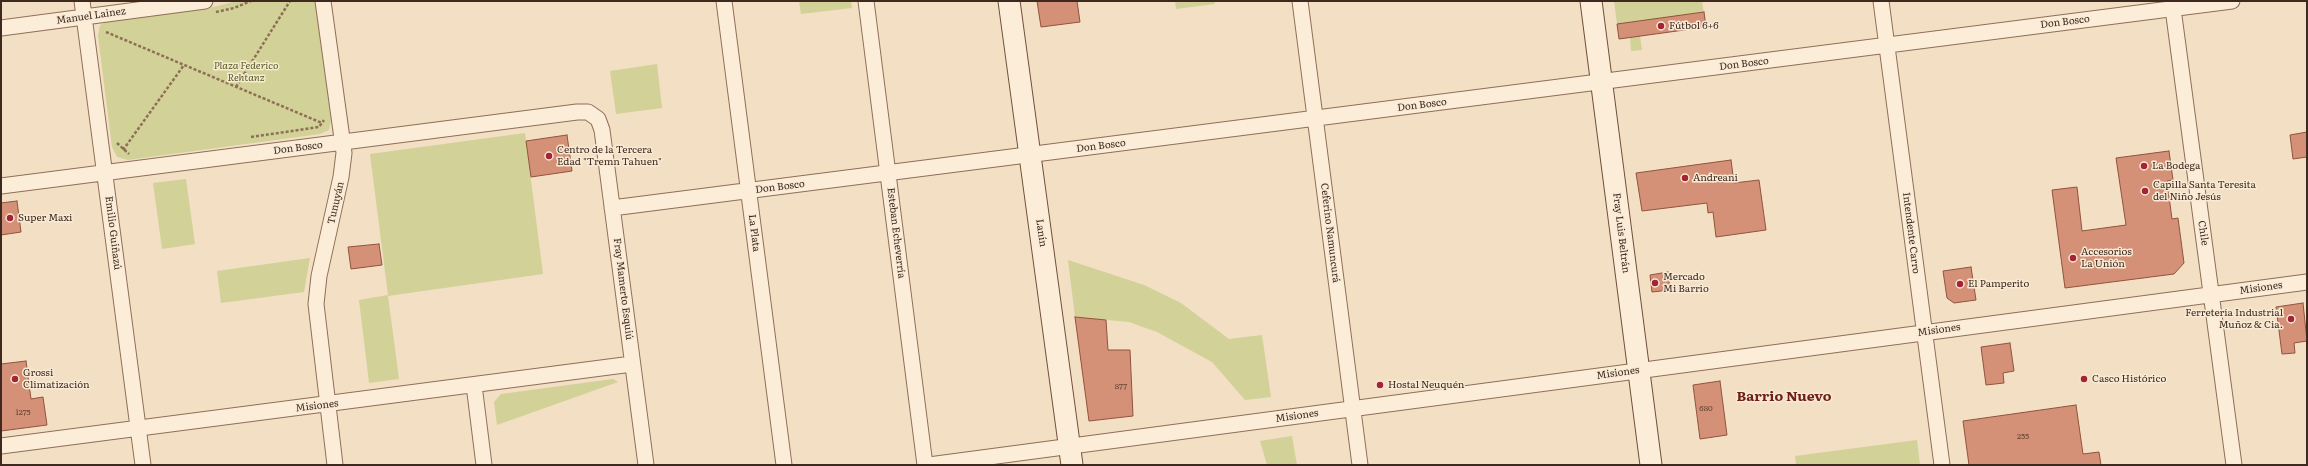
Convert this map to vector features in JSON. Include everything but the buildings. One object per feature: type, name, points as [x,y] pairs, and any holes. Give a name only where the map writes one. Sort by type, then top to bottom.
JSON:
[{"type":"street","name":"Emilio Guiñazú","points":[[82,1],[143,465]]},
{"type":"street","name":"Tunuyán","points":[[323,1],[343,142],[342,172],[319,276],[316,304],[335,465]]},
{"type":"street","name":"La Plata","points":[[724,1],[784,465]]},
{"type":"street","name":"Esteban Echeverría","points":[[866,1],[925,465]]},
{"type":"street","name":"Lanín","points":[[1010,1],[1071,456]]},
{"type":"street","name":"Ceferino Namuncurá","points":[[1300,1],[1360,465]]},
{"type":"street","name":"Fray Luis Beltrán","points":[[1591,1],[1652,465]]},
{"type":"street","name":"Intendente Carro","points":[[1881,1],[1942,465]]},
{"type":"street","name":"Don Bosco","points":[[612,208],[1887,45],[2173,5],[2232,1]]},
{"type":"street","name":"Chile","points":[[2173,5],[2234,465]]},
{"type":"street","name":"Manuel Lainez","points":[[1,28],[85,17],[208,7]]},
{"type":"street","name":"Don Bosco","points":[[1,186],[577,112],[594,115]]},
{"type":"street","name":"Fray Mamerto Esquiú","points":[[594,115],[598,119],[602,130],[646,465]]},
{"type":"street","name":"Misiones","points":[[929,465],[1071,456],[1353,409],[2307,282]]},
{"type":"street","name":"Misiones","points":[[1,446],[327,405],[632,364]]},
{"type":"street","points":[[474,385],[484,465]]},
{"type":"path","points":[[208,7],[234,8],[251,1]]},
{"type":"path","points":[[236,87],[290,1]]},
{"type":"path","points":[[103,36],[109,27]]},
{"type":"path","points":[[106,32],[322,123]]},
{"type":"path","points":[[123,150],[184,65]]},
{"type":"path","points":[[243,138],[319,127],[324,119]]},
{"type":"path","points":[[117,138],[118,145],[128,154],[136,153]]},
{"type":"green space","name":"Plaza Federico Rehtanz","points":[[237,1],[315,1],[331,120],[329,130],[320,134],[128,160],[117,157],[112,147],[98,36],[100,25],[110,20],[213,7]]},
{"type":"green space","points":[[799,1],[851,1],[852,8],[801,14]]},
{"type":"green space","points":[[1175,1],[1214,1],[1215,4],[1176,9]]},
{"type":"green space","name":"Fútbol 6+6","points":[[1614,1],[1702,1],[1706,27],[1640,36],[1642,50],[1631,51],[1630,38],[1619,39]]},
{"type":"green space","points":[[657,64],[662,108],[616,114],[610,71]]},
{"type":"green space","points":[[525,133],[543,274],[388,296],[399,379],[369,383],[359,300],[388,295],[370,154]]},
{"type":"green space","points":[[186,179],[195,244],[162,249],[153,183]]},
{"type":"green space","points":[[310,258],[304,292],[221,303],[217,271]]},
{"type":"green space","points":[[1068,260],[1144,285],[1181,303],[1229,339],[1262,335],[1271,397],[1245,400],[1212,362],[1157,332],[1129,322],[1075,317]]},
{"type":"green space","points":[[613,379],[618,382],[497,425],[494,402],[501,394]]},
{"type":"green space","points":[[1292,436],[1297,465],[1267,465],[1260,441]]},
{"type":"green space","points":[[1917,440],[1920,465],[1796,465],[1795,456]]},
{"type":"place","name":"Fútbol 6+6","points":[[1661,26]]},
{"type":"place","name":"Centro de la Tercera Edad \"Tremn Tahuen\"","points":[[549,156]]},
{"type":"place","name":"La Bodega","points":[[2144,166]]},
{"type":"place","name":"Andreani","points":[[1685,178]]},
{"type":"place","name":"Capilla Santa Teresita del Niño Jesús","points":[[2145,191]]},
{"type":"place","name":"Super Maxi","points":[[10,218]]},
{"type":"place","name":"Accesorios La Unión","points":[[2073,258]]},
{"type":"place","name":"Mercado Mi Barrio","points":[[1655,283]]},
{"type":"place","name":"El Pamperito","points":[[1960,284]]},
{"type":"place","name":"Ferretería Industrial Muñoz & Cia.","points":[[2291,319]]},
{"type":"place","name":"Grossi Climatización","points":[[15,379]]},
{"type":"place","name":"Casco Histórico","points":[[2084,379]]},
{"type":"place","name":"Hostal Neuquén","points":[[1380,385]]},
{"type":"district","name":"Barrio Nuevo","points":[[1784,397]]}]
